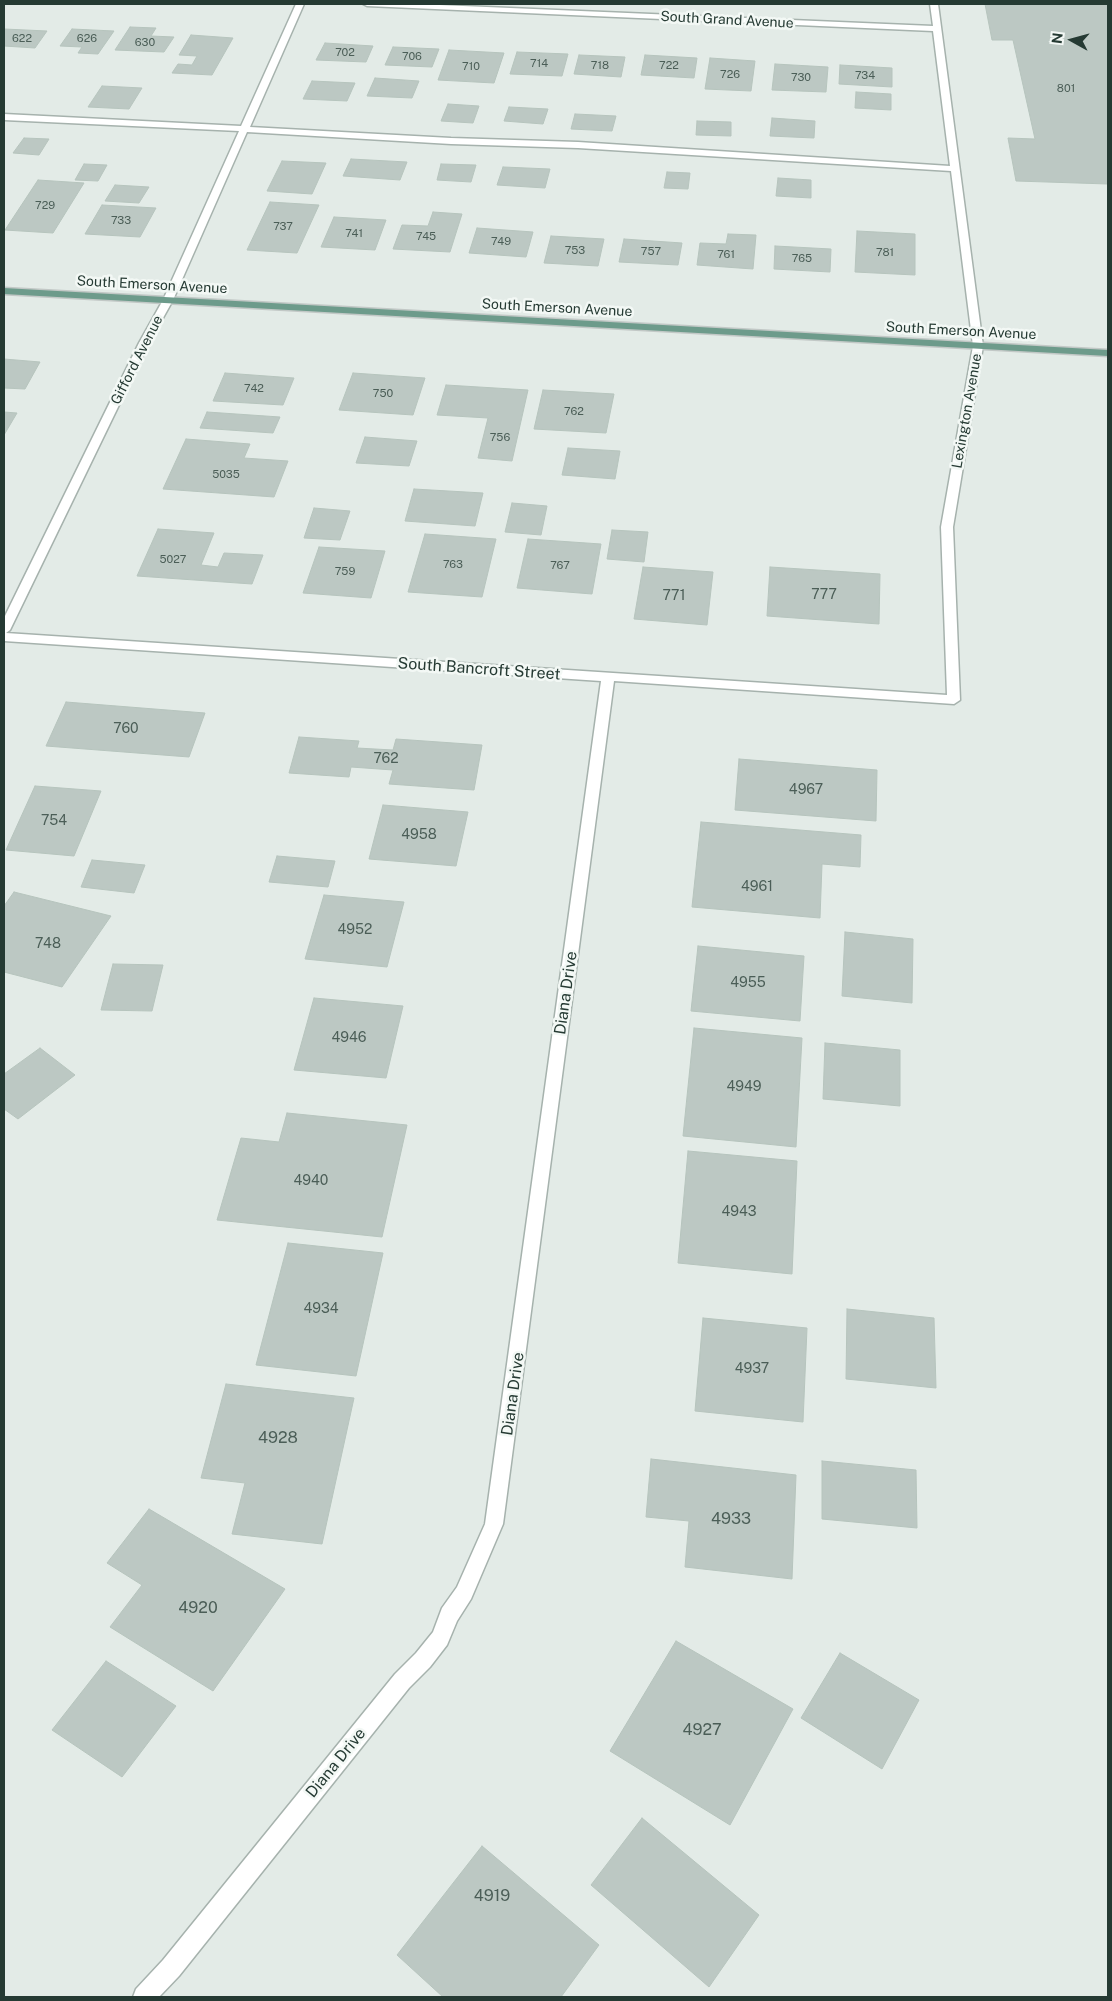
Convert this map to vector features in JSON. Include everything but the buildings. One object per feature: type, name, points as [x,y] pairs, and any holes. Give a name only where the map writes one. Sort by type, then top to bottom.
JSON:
[{"type":"main road","name":"South Emerson Avenue","points":[[4,290],[1108,353]]},
{"type":"street","name":"Gifford Avenue","points":[[4,630],[144,343],[168,300],[300,4]]},
{"type":"street","name":"South Grand Avenue","points":[[367,4],[937,30]]},
{"type":"street","name":"Lexington Avenue","points":[[934,4],[978,346],[947,527],[954,700]]},
{"type":"street","points":[[4,116],[193,125],[244,130],[451,141],[578,145],[955,169]]},
{"type":"street","name":"South Bancroft Street","points":[[4,637],[954,700]]},
{"type":"street","name":"Diana Drive","points":[[144,1997],[171,1968],[402,1681],[423,1660],[440,1638],[449,1615],[464,1593],[494,1524],[608,677]]}]
